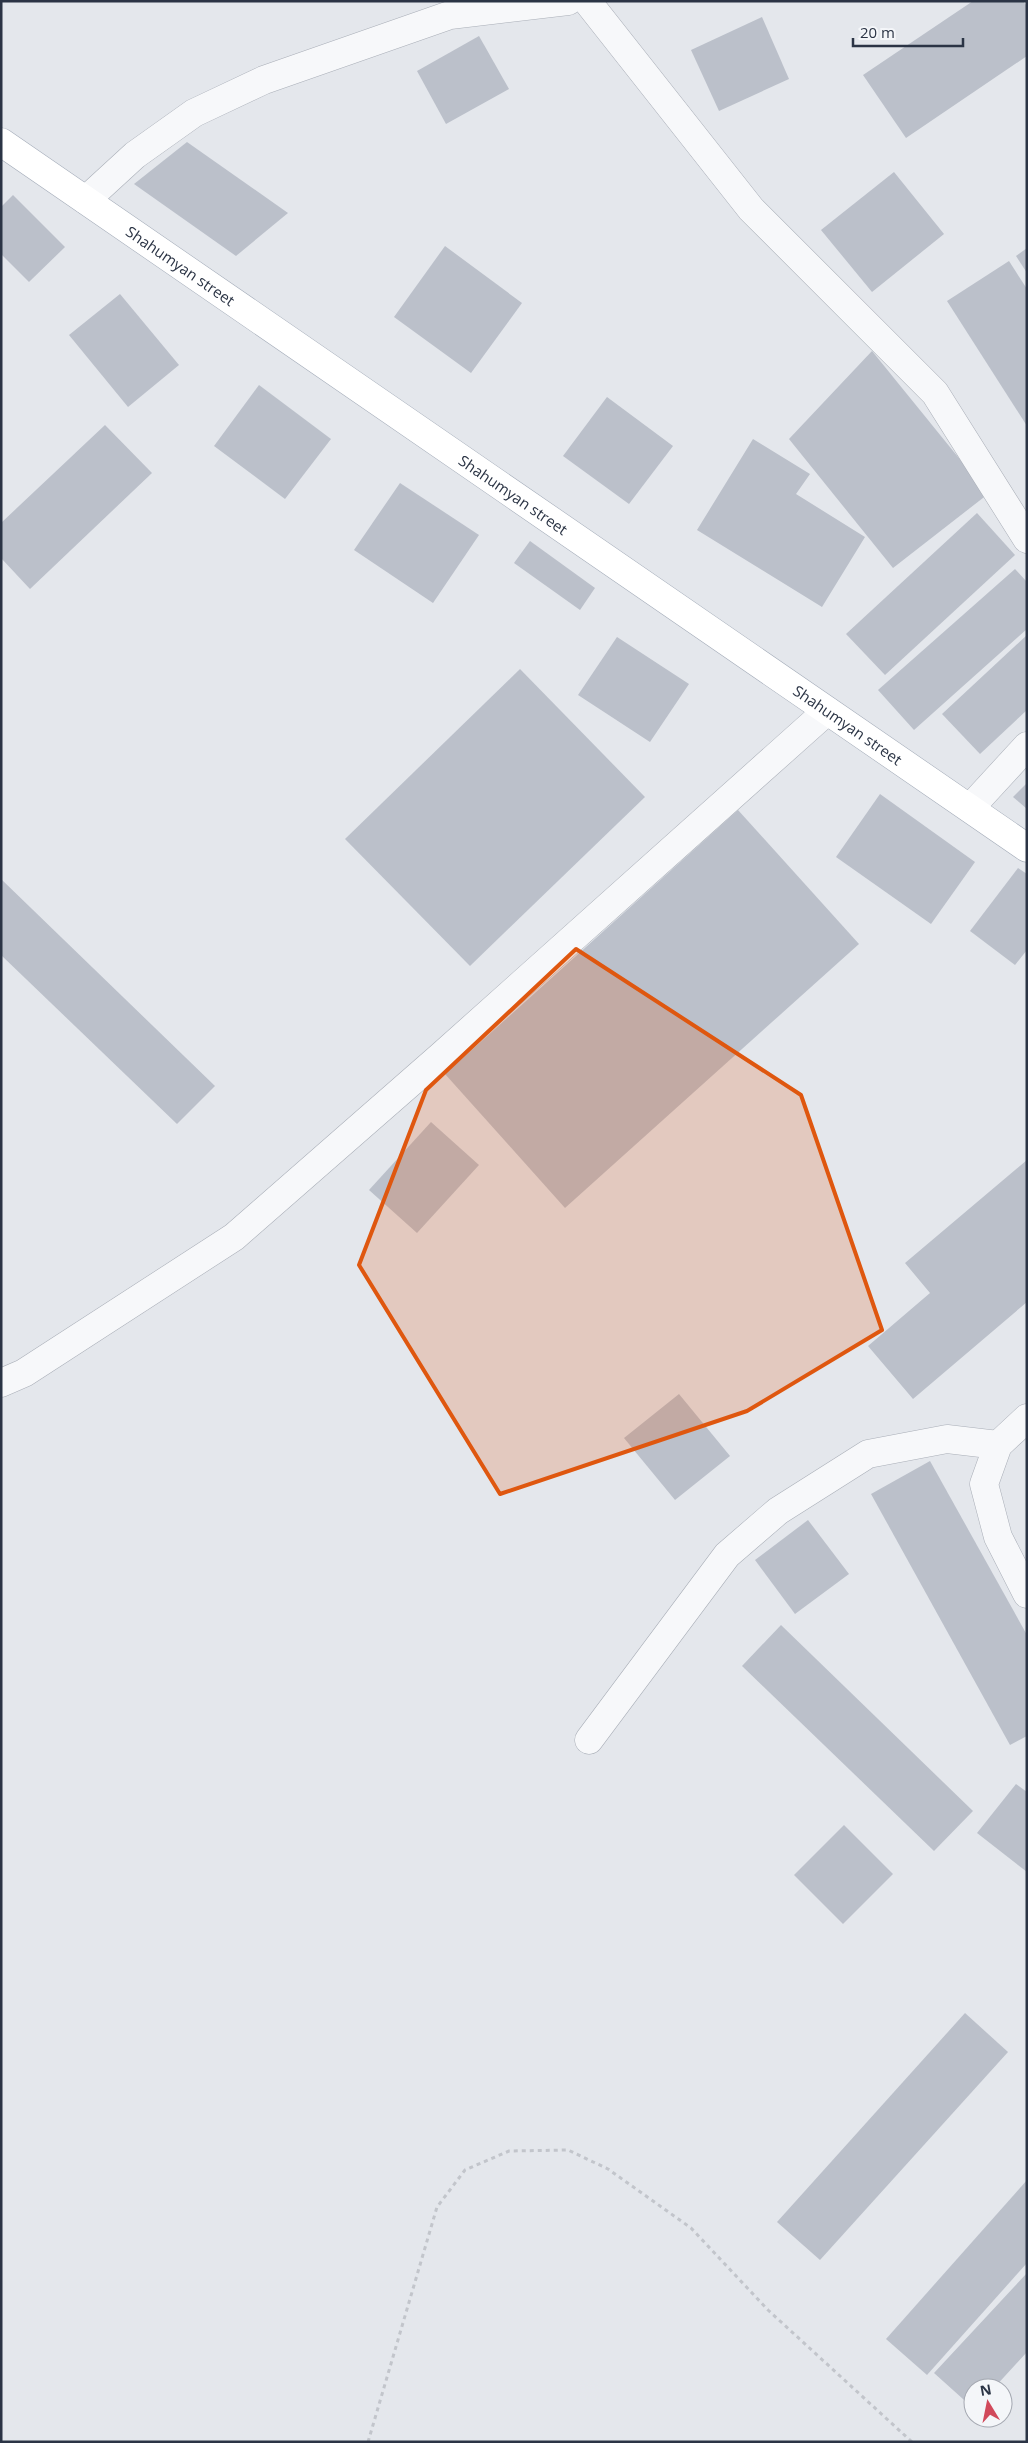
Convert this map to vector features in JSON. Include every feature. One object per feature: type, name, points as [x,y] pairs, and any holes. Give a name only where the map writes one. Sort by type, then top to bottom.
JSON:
[{"type":"main road","name":"Shahumyan street","points":[[1,142],[1027,848]]},
{"type":"street","points":[[86,200],[135,155],[194,113],[264,80],[447,8],[568,1]]},
{"type":"street","points":[[587,1],[751,209],[935,393],[1027,539]]},
{"type":"street","points":[[1,1383],[24,1372],[234,1237],[441,1056],[827,711]]},
{"type":"street","points":[[970,808],[1027,746]]},
{"type":"street","points":[[1027,1418],[998,1445],[984,1484],[998,1537],[1027,1594]]},
{"type":"street","points":[[589,1740],[727,1554],[778,1511],[868,1454],[947,1438],[998,1445]]},
{"type":"path","points":[[368,2442],[437,2206],[465,2170],[500,2155],[509,2152],[568,2150],[608,2169],[691,2228],[768,2310],[912,2442]]},
{"type":"highlighted area","points":[[576,949],[801,1095],[882,1330],[747,1411],[500,1494],[359,1265],[426,1090]]},
{"type":"building","points":[[973,1],[1023,1],[1027,6],[1027,56],[906,138],[863,75]]},
{"type":"building","points":[[762,17],[789,79],[719,111],[691,50]]},
{"type":"building","points":[[479,36],[509,89],[446,124],[417,71]]},
{"type":"building","points":[[187,142],[288,213],[236,256],[134,184]]},
{"type":"building","points":[[894,172],[944,234],[872,292],[821,230]]},
{"type":"building","points":[[13,195],[65,247],[29,282],[1,254],[1,207]]},
{"type":"building","points":[[445,246],[522,303],[471,373],[394,317]]},
{"type":"building","points":[[1027,248],[1027,273],[1016,256]]},
{"type":"building","points":[[1009,261],[1027,289],[1027,426],[947,301]]},
{"type":"building","points":[[120,294],[179,365],[128,407],[69,335]]},
{"type":"building","points":[[872,351],[988,494],[893,568],[789,439]]},
{"type":"building","points":[[259,385],[331,439],[285,499],[214,446]]},
{"type":"building","points":[[607,397],[673,446],[629,504],[563,456]]},
{"type":"building","points":[[105,425],[152,473],[30,589],[1,558],[1,523]]},
{"type":"building","points":[[753,439],[810,474],[796,494],[865,537],[822,607],[697,530]]},
{"type":"building","points":[[400,483],[479,535],[433,603],[354,550]]},
{"type":"building","points":[[977,513],[1015,555],[885,675],[846,634]]},
{"type":"building","points":[[530,541],[595,588],[580,610],[514,563]]},
{"type":"building","points":[[1015,569],[1027,582],[1027,629],[914,730],[878,690]]},
{"type":"building","points":[[1027,635],[1027,710],[980,754],[942,714]]},
{"type":"building","points":[[617,637],[689,684],[650,742],[578,695]]},
{"type":"building","points":[[520,669],[645,797],[470,966],[345,839]]},
{"type":"building","points":[[1027,783],[1027,809],[1013,797]]},
{"type":"building","points":[[880,794],[975,862],[931,924],[836,857]]},
{"type":"building","points":[[738,810],[859,944],[565,1208],[445,1074]]},
{"type":"building","points":[[1018,868],[1027,874],[1027,950],[1015,965],[970,931]]},
{"type":"building","points":[[1,879],[215,1086],[177,1124],[1,955]]},
{"type":"building","points":[[431,1122],[479,1165],[417,1233],[369,1190]]},
{"type":"building","points":[[1027,1160],[1027,1302],[913,1399],[868,1346],[930,1293],[905,1263]]},
{"type":"building","points":[[679,1394],[730,1456],[675,1500],[624,1438]]},
{"type":"building","points":[[930,1461],[1027,1635],[1027,1736],[1010,1745],[871,1494]]},
{"type":"building","points":[[808,1520],[849,1574],[795,1614],[755,1560]]},
{"type":"building","points":[[781,1625],[973,1811],[934,1851],[742,1666]]},
{"type":"building","points":[[1016,1784],[1027,1792],[1027,1872],[977,1833]]},
{"type":"building","points":[[844,1825],[893,1874],[843,1924],[794,1875]]},
{"type":"building","points":[[965,2013],[1008,2052],[820,2260],[777,2222]]},
{"type":"building","points":[[1027,2180],[1027,2263],[927,2375],[886,2339]]},
{"type":"building","points":[[1027,2273],[1027,2352],[1003,2378],[963,2378],[963,2399],[934,2373]]}]
